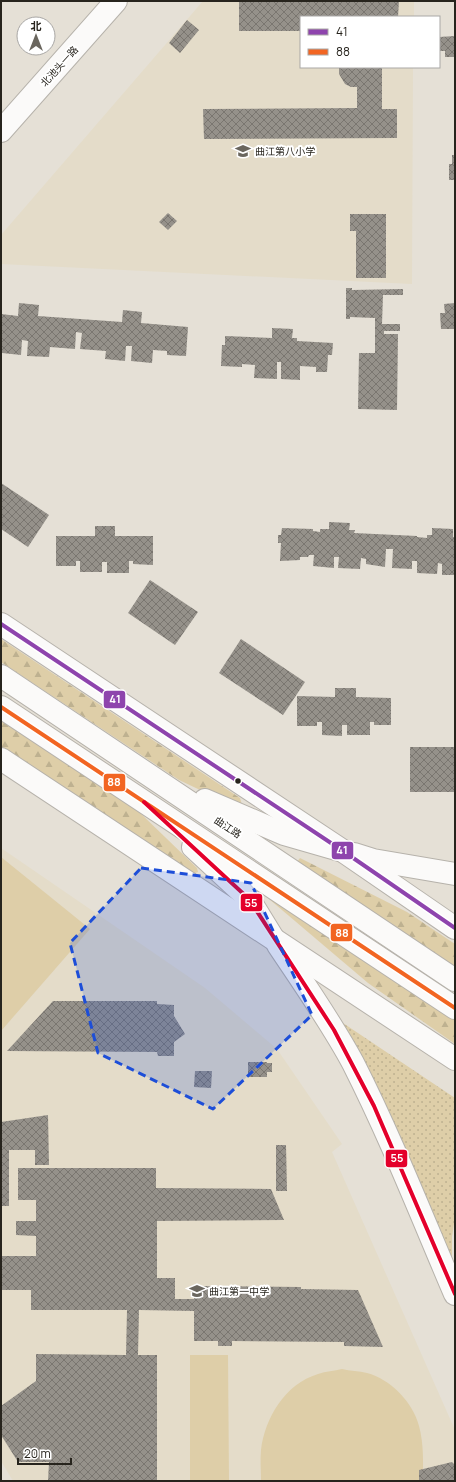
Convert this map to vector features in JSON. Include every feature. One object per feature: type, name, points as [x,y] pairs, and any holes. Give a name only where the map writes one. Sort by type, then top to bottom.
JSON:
[{"type":"main road","name":"北池头一路","points":[[1,131],[116,1]]},
{"type":"main road","points":[[1,624],[343,851],[455,928]]},
{"type":"main road","name":"曲江路","points":[[1,676],[455,980]]},
{"type":"main road","points":[[1,707],[455,1008]]},
{"type":"main road","points":[[1,759],[455,1059]]},
{"type":"main road","points":[[158,780],[284,834],[373,860],[455,874]]},
{"type":"main road","points":[[144,802],[249,899],[334,1030],[374,1106],[455,1294]]},
{"type":"highlighted area","points":[[141,868],[251,883],[312,1015],[213,1109],[98,1053],[70,943]]},
{"type":"shaded area","name":"曲江第八小学","points":[[203,1],[414,1],[414,16],[300,16],[300,68],[413,68],[412,284],[1,264],[1,235]]},
{"type":"shaded area","name":"曲江第一中学","points":[[1,848],[205,988],[277,1049],[342,1144],[332,1152],[455,1430],[455,1481],[13,1481],[1,1461]]},
{"type":"green space","points":[[1,639],[240,798],[242,805],[236,807],[179,780],[1,662]]},
{"type":"green space","points":[[1,718],[134,807],[197,868],[198,872],[192,874],[1,747]]},
{"type":"green space","points":[[1,857],[90,929],[1,1031]]},
{"type":"green space","points":[[300,858],[407,912],[455,944],[455,968],[297,862]]},
{"type":"green space","points":[[272,895],[455,1018],[455,1044],[368,983],[269,899]]},
{"type":"green space","points":[[340,1021],[455,1098],[455,1217],[452,1237],[452,1265]]},
{"type":"green space","points":[[190,1355],[228,1355],[229,1481],[190,1481]]},
{"type":"green space","points":[[342,1369],[364,1372],[384,1380],[406,1400],[412,1408],[421,1433],[423,1481],[261,1481],[261,1450],[263,1438],[272,1415],[279,1404],[287,1394],[306,1379],[321,1373]]},
{"type":"building","points":[[239,1],[399,1],[398,16],[300,16],[300,31],[239,31]]},
{"type":"building","points":[[187,20],[199,30],[180,53],[169,43]]},
{"type":"building","points":[[455,36],[455,57],[445,57],[445,51],[440,51],[440,37]]},
{"type":"building","points":[[339,68],[382,68],[382,109],[397,109],[397,138],[204,139],[203,109],[357,108],[357,87],[351,87],[345,84],[339,74]]},
{"type":"building","points":[[452,155],[455,155],[455,180],[449,180],[449,164],[452,164]]},
{"type":"building","points":[[168,213],[177,221],[168,230],[159,222]]},
{"type":"building","points":[[350,214],[386,214],[386,278],[356,278],[356,231],[350,231]]},
{"type":"building","points":[[346,288],[352,288],[352,290],[403,289],[403,295],[383,295],[382,324],[400,324],[400,331],[384,331],[384,334],[398,334],[397,410],[358,409],[359,353],[375,353],[375,318],[350,317],[350,319],[346,319]]},
{"type":"building","points":[[19,303],[39,305],[38,316],[122,322],[123,310],[142,312],[141,323],[188,327],[186,356],[167,355],[167,351],[153,350],[152,363],[131,361],[132,346],[126,346],[125,361],[105,359],[106,351],[80,349],[82,333],[76,332],[75,349],[50,347],[49,357],[27,356],[28,341],[22,340],[21,355],[2,353],[1,314],[18,316]]},
{"type":"building","points":[[455,303],[455,329],[441,329],[440,313],[445,313],[444,304]]},
{"type":"building","points":[[272,328],[293,329],[292,338],[297,338],[297,341],[333,343],[332,355],[328,355],[327,372],[316,372],[316,367],[300,366],[300,380],[281,379],[281,362],[277,362],[277,379],[254,378],[255,365],[242,364],[242,367],[221,366],[222,345],[225,345],[225,336],[272,338]]},
{"type":"building","points":[[1,483],[49,515],[28,547],[1,529]]},
{"type":"building","points":[[329,522],[350,523],[349,530],[355,530],[354,533],[417,536],[427,538],[427,535],[432,535],[432,528],[453,529],[453,537],[455,537],[455,575],[442,575],[442,564],[438,563],[437,574],[417,573],[417,561],[412,561],[412,569],[392,568],[393,549],[386,549],[385,567],[366,564],[366,559],[361,558],[360,569],[338,568],[339,557],[334,557],[334,568],[313,566],[314,555],[300,557],[300,560],[280,561],[281,543],[278,543],[278,535],[281,535],[282,528],[313,529],[313,531],[320,532],[320,529],[329,529]]},
{"type":"building","points":[[95,526],[115,526],[115,536],[153,536],[153,565],[133,564],[133,561],[129,561],[129,573],[107,573],[107,562],[102,562],[102,572],[80,572],[80,561],[76,561],[76,566],[56,566],[56,536],[95,536]]},
{"type":"building","points":[[150,580],[198,612],[175,645],[128,613]]},
{"type":"building","points":[[241,639],[305,682],[283,715],[219,673]]},
{"type":"building","points":[[335,688],[356,688],[356,697],[391,698],[391,725],[374,725],[374,722],[370,722],[370,735],[347,735],[347,725],[342,725],[342,736],[322,735],[322,722],[317,722],[317,726],[297,726],[297,696],[335,697]]},
{"type":"building","points":[[410,747],[455,747],[455,792],[410,792]]},
{"type":"building","points":[[53,1001],[157,1001],[157,1004],[174,1005],[174,1016],[185,1034],[174,1042],[174,1056],[158,1056],[157,1052],[7,1051]]},
{"type":"building","points":[[248,1062],[272,1063],[272,1072],[267,1072],[267,1077],[248,1077]]},
{"type":"building","points":[[195,1071],[212,1071],[211,1088],[194,1087]]},
{"type":"building","points":[[48,1115],[49,1165],[35,1165],[35,1150],[9,1150],[9,1206],[1,1206],[1,1122]]},
{"type":"building","points":[[276,1145],[286,1145],[287,1191],[276,1191]]},
{"type":"building","points":[[18,1168],[156,1168],[156,1188],[271,1189],[284,1220],[157,1221],[157,1278],[175,1278],[175,1299],[194,1299],[194,1286],[301,1287],[301,1289],[358,1290],[383,1347],[344,1346],[344,1342],[232,1341],[232,1346],[218,1346],[218,1341],[194,1341],[194,1311],[139,1310],[138,1355],[157,1355],[157,1481],[48,1481],[49,1462],[18,1462],[1,1435],[1,1406],[36,1381],[36,1354],[126,1355],[127,1310],[31,1310],[31,1290],[1,1290],[1,1256],[36,1256],[36,1236],[16,1235],[16,1221],[36,1221],[36,1200],[18,1200]]},
{"type":"building","points":[[452,1462],[455,1465],[455,1481],[419,1481],[419,1470]]},
{"type":"transit line","name":"41","points":[[1,624],[343,851],[455,928]]},
{"type":"transit line","name":"88","points":[[1,707],[455,1008]]},
{"type":"transit line","name":"55","points":[[144,802],[249,899],[334,1030],[374,1106],[455,1294]]},
{"type":"place","name":"曲江第八小学","points":[[243,151]]},
{"type":"place","name":"曲江第一中学","points":[[197,1291]]}]
